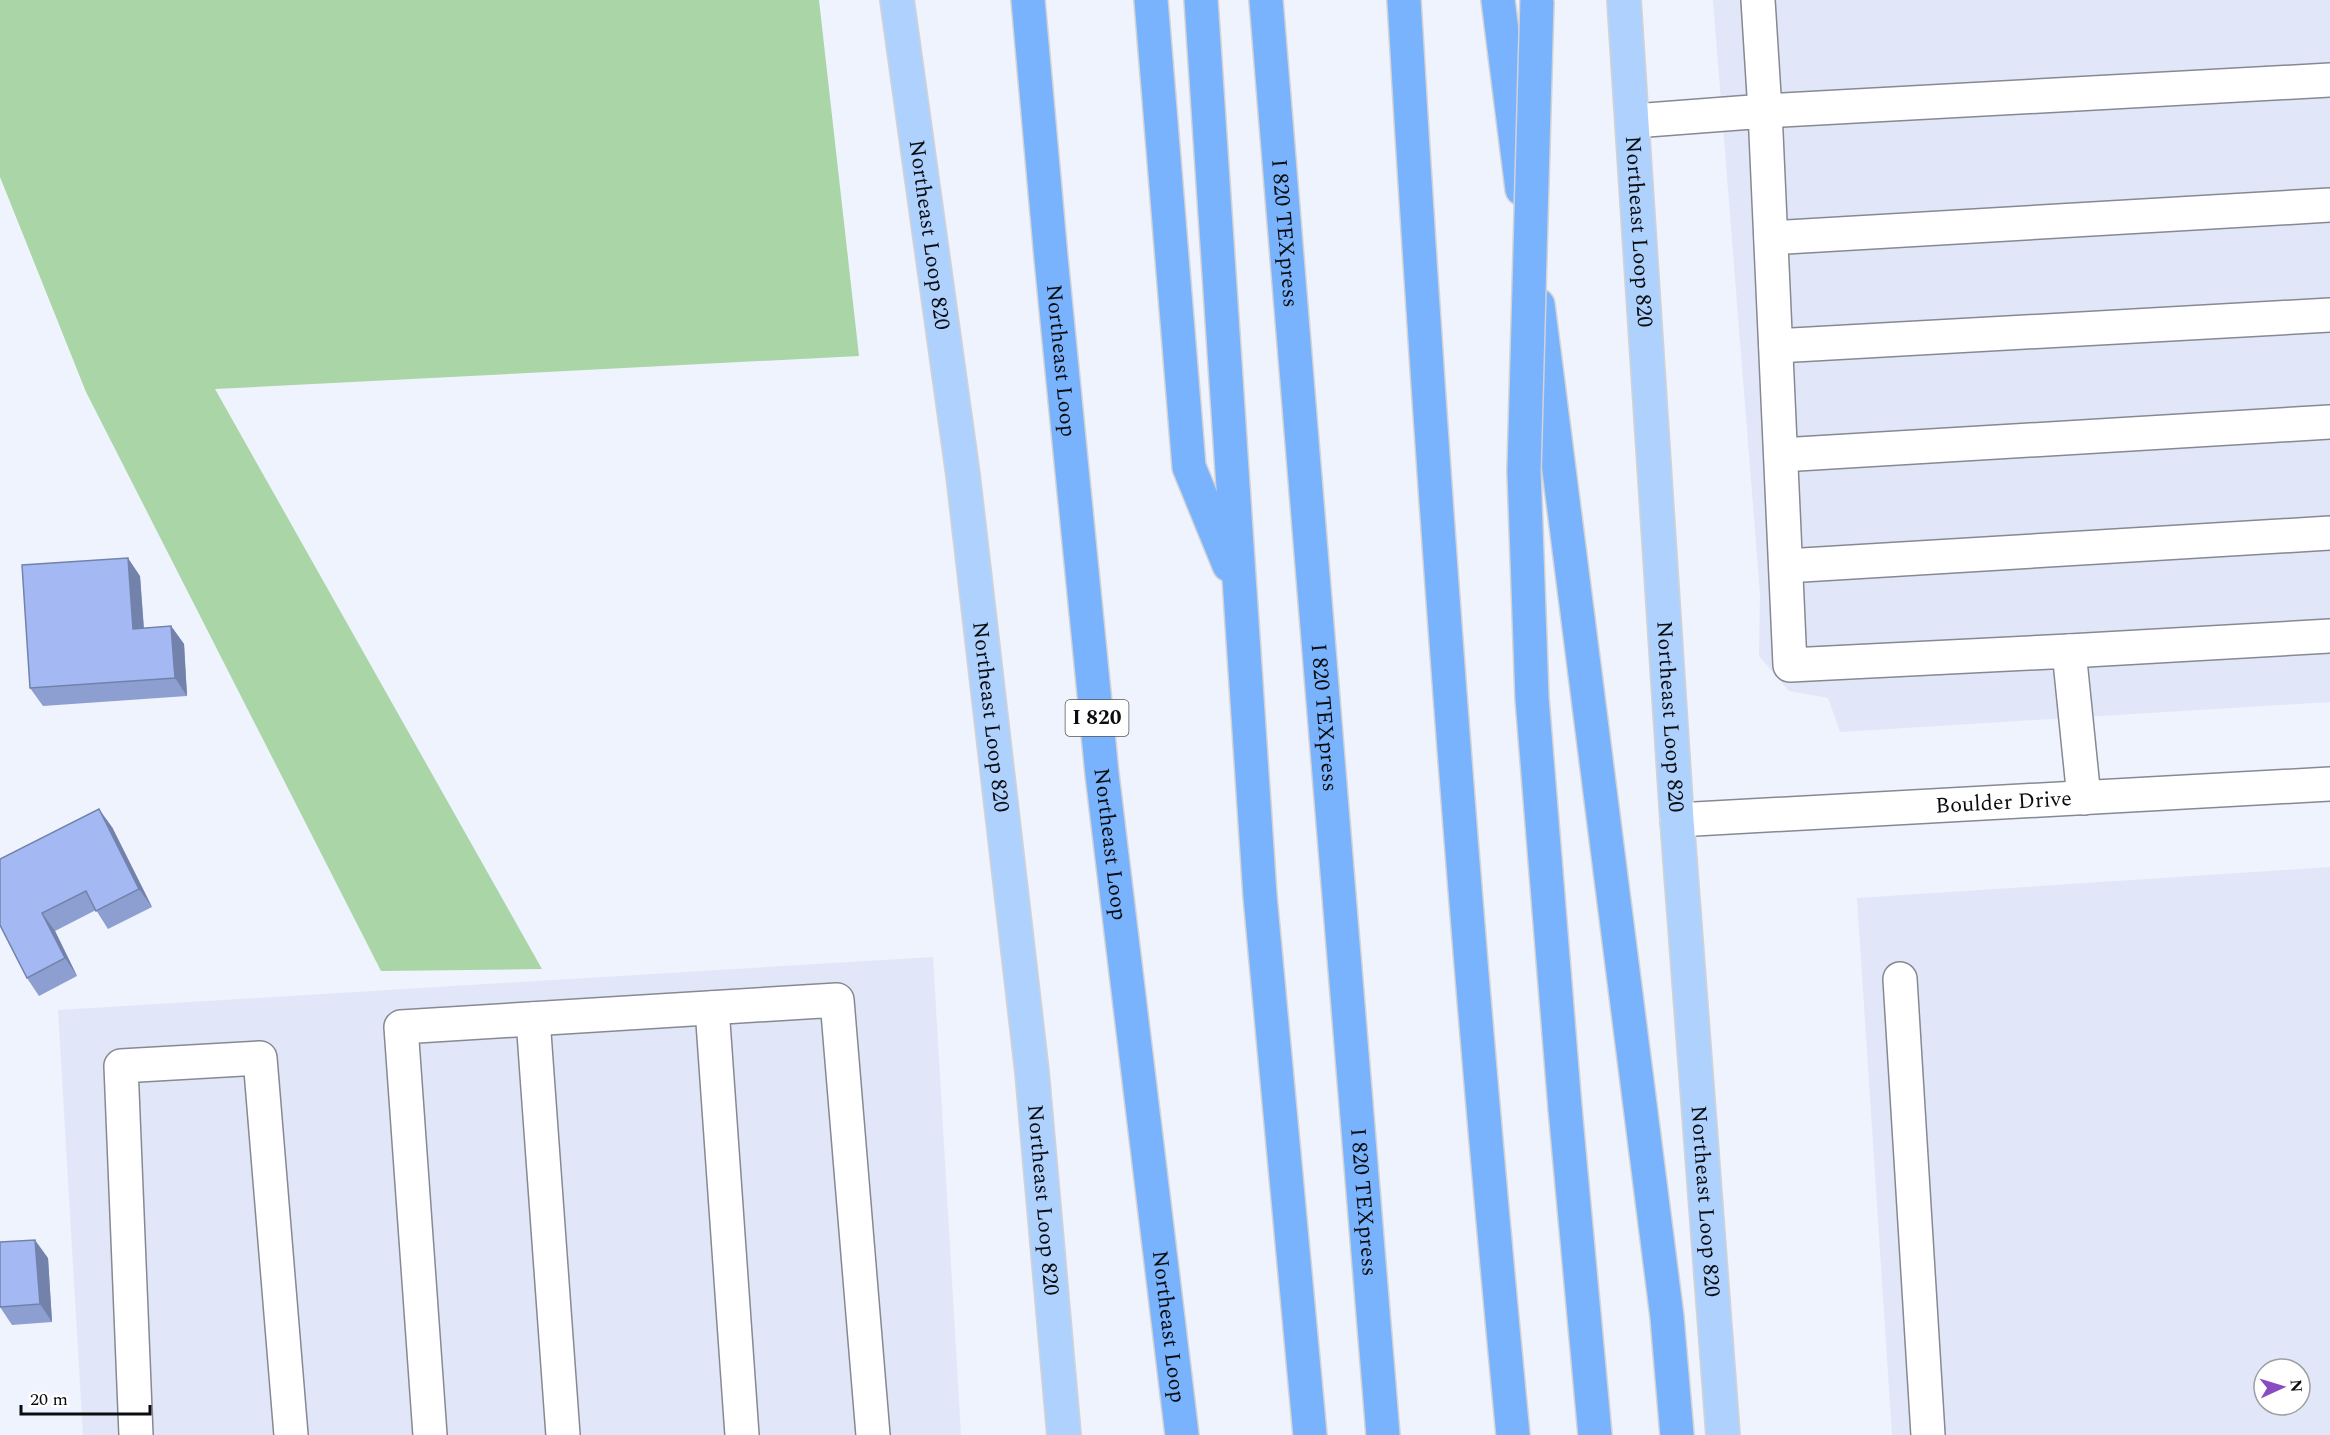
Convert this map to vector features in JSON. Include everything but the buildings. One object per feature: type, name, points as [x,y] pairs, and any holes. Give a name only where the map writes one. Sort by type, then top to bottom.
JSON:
[{"type":"highway","name":"Northeast Loop","points":[[1028,0],[1050,258],[1102,774],[1182,1435]]},
{"type":"highway","points":[[1151,0],[1189,467],[1240,590]]},
{"type":"highway","points":[[1201,0],[1260,896],[1310,1435]]},
{"type":"highway","name":"I 820 TEXpress","points":[[1266,0],[1383,1435]]},
{"type":"highway","points":[[1404,0],[1419,268],[1481,1094],[1513,1435]]},
{"type":"highway","points":[[1498,0],[1667,1317],[1677,1435]]},
{"type":"highway","points":[[1537,0],[1524,471],[1532,698],[1595,1435]]},
{"type":"main road","name":"Northeast Loop 820","points":[[897,0],[963,475],[1032,1072],[1064,1435]]},
{"type":"main road","name":"Northeast Loop 820","points":[[1624,0],[1634,121],[1677,820],[1723,1435]]},
{"type":"street","points":[[1765,0],[1758,0],[1790,664],[2330,636]]},
{"type":"street","points":[[1634,121],[1765,111],[2330,80]]},
{"type":"street","points":[[1771,238],[2330,205]]},
{"type":"street","points":[[1776,346],[2330,315]]},
{"type":"street","points":[[1781,454],[2330,422]]},
{"type":"street","points":[[1786,566],[2330,533]]},
{"type":"street","points":[[2069,651],[2084,798]]},
{"type":"street","name":"Boulder Drive","points":[[1677,820],[2330,784]]},
{"type":"street","points":[[1900,979],[1928,1435]]},
{"type":"street","points":[[430,1435],[401,1027],[837,1000],[873,1435]]},
{"type":"street","points":[[712,1008],[742,1435]]},
{"type":"street","points":[[533,1019],[563,1435]]},
{"type":"street","points":[[136,1435],[121,1066],[260,1058],[291,1435]]},
{"type":"shaded area","points":[[1713,0],[2330,0],[2330,702],[1840,732],[1828,698],[1789,691],[1759,656],[1760,594]]},
{"type":"shaded area","points":[[2330,867],[2330,1435],[1892,1435],[1857,898]]},
{"type":"shaded area","points":[[933,957],[961,1435],[83,1435],[58,1010]]},
{"type":"green space","points":[[0,0],[819,0],[859,356],[215,389],[542,969],[381,971],[86,392],[0,177]]}]
